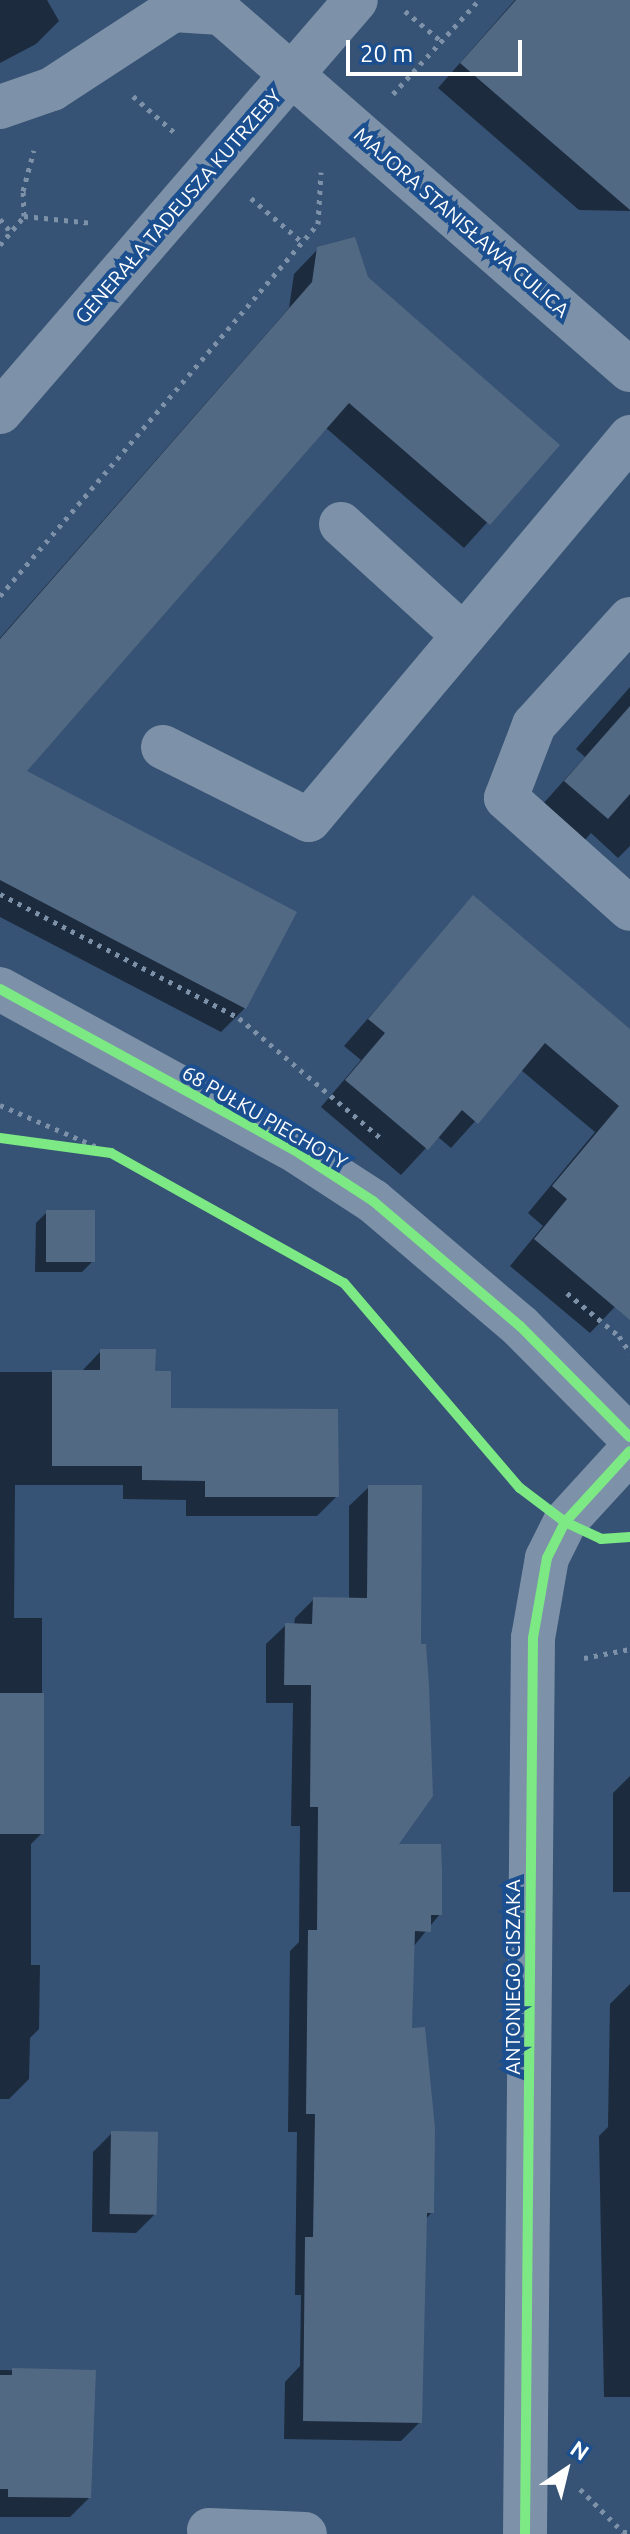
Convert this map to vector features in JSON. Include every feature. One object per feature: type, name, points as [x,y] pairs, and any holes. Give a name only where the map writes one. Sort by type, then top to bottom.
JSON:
[{"type":"street","name":"GENERAŁA TADEUSZA KUTRZEBY","points":[[0,412],[356,0]]},
{"type":"street","name":"MAJORA STANISŁAWA CULICA","points":[[0,107],[52,89],[173,10],[221,13],[630,370]]},
{"type":"street","points":[[163,747],[309,820],[630,437]]},
{"type":"street","points":[[341,524],[463,635]]},
{"type":"street","points":[[630,619],[534,725],[506,798],[630,909]]},
{"type":"street","name":"68 PUŁKU PIECHOTY","points":[[7,1000],[299,1153],[373,1201],[520,1326],[626,1428]]},
{"type":"street","name":"ANTONIEGO CISZAKA","points":[[525,2534],[533,1638],[547,1558],[565,1522],[626,1428]]},
{"type":"street","points":[[209,2530],[305,2534]]},
{"type":"path","points":[[393,0],[441,41]]},
{"type":"path","points":[[0,245],[24,216],[109,224]]},
{"type":"path","points":[[0,219],[11,232]]},
{"type":"path","points":[[0,596],[302,242]]},
{"type":"path","points":[[0,1105],[111,1153]]},
{"type":"path","points":[[570,1661],[630,1649]]},
{"type":"building","points":[[516,0],[630,0],[630,210],[460,63]]},
{"type":"building","points":[[355,237],[368,277],[560,445],[490,525],[349,403],[27,771],[297,912],[246,1009],[0,880],[0,639],[312,282],[317,247]]},
{"type":"building","points":[[630,706],[630,794],[608,819],[564,781]]},
{"type":"building","points":[[473,895],[630,1029],[630,1320],[534,1239],[567,1199],[552,1186],[619,1106],[545,1043],[478,1124],[462,1110],[428,1150],[345,1080],[385,1033],[368,1019]]},
{"type":"building","points":[[46,1210],[95,1210],[95,1262],[46,1262]]},
{"type":"building","points":[[100,1349],[156,1349],[155,1371],[171,1371],[171,1408],[338,1409],[339,1497],[205,1497],[205,1481],[142,1480],[142,1466],[52,1466],[52,1370],[100,1370]]},
{"type":"building","points":[[368,1485],[422,1485],[421,1644],[426,1644],[433,1796],[399,1844],[441,1844],[442,1915],[431,1915],[431,1932],[415,1931],[412,2028],[425,2027],[435,2128],[434,2213],[427,2213],[422,2423],[303,2421],[305,2237],[313,2237],[315,2114],[306,2114],[308,1930],[317,1930],[318,1807],[310,1807],[311,1685],[284,1685],[285,1623],[312,1624],[313,1597],[367,1598]]},
{"type":"building","points":[[0,1693],[44,1693],[44,1834],[0,1834]]},
{"type":"building","points":[[111,2131],[158,2132],[157,2215],[110,2214]]},
{"type":"building","points":[[12,2368],[96,2370],[91,2498],[8,2497],[8,2489],[0,2489],[0,2375],[12,2375]]},
{"type":"cycle path","points":[[0,989],[299,1153],[373,1201],[520,1326],[630,1437]]},
{"type":"cycle path","points":[[0,1138],[111,1153],[344,1283],[520,1488],[565,1522],[601,1539],[630,1537]]},
{"type":"cycle path","points":[[525,2534],[533,1638],[547,1558],[565,1522],[630,1451]]}]
